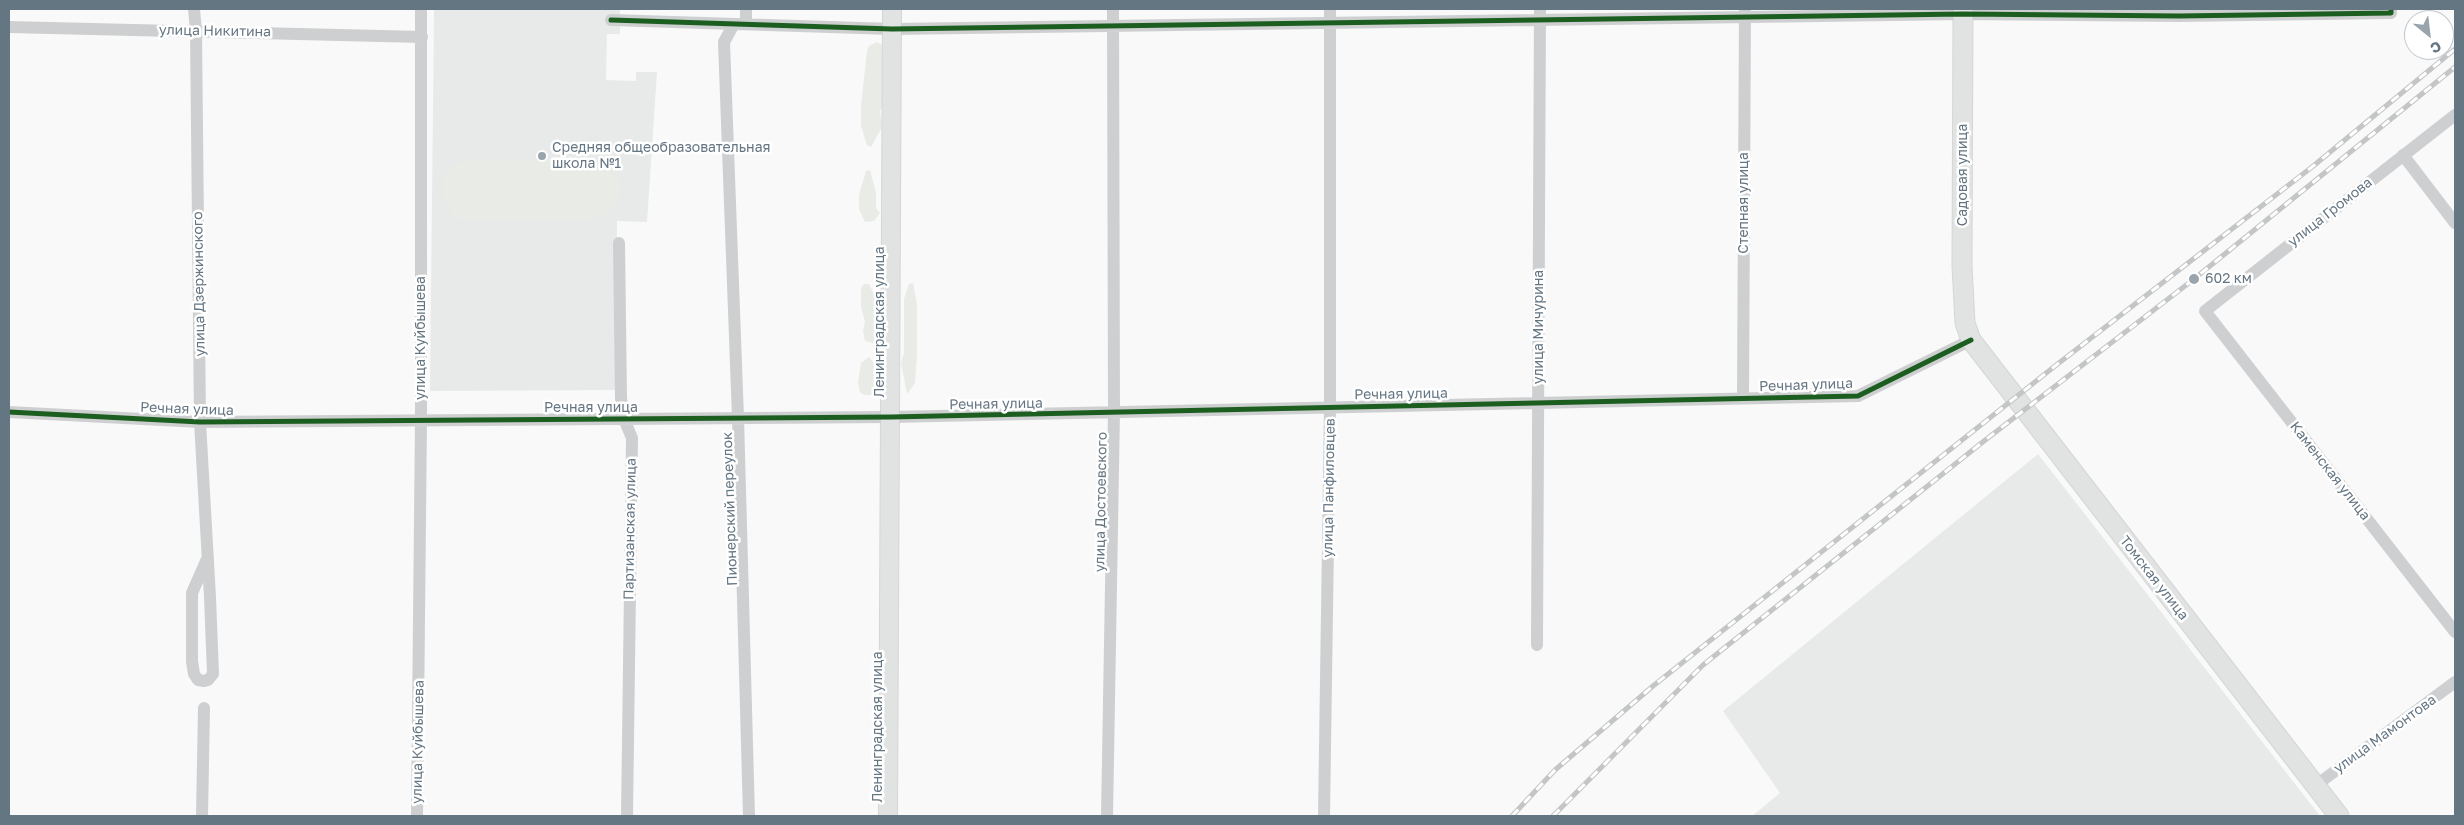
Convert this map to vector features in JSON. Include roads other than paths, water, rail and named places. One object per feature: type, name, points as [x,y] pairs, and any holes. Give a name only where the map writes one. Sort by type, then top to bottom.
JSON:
[{"type":"main road","name":"Садовая улица","points":[[1963,11],[1962,266],[1965,323],[1971,340]]},
{"type":"main road","name":"Томская улица","points":[[1971,340],[2339,816]]},
{"type":"street","name":"улица Дзержинского","points":[[194,9],[196,31],[200,422],[213,674],[208,680],[204,681],[198,680],[194,674],[192,661],[192,593],[207,559]]},
{"type":"street","name":"улица Куйбышева","points":[[417,816],[421,420],[421,9]]},
{"type":"street","name":"Пионерский переулок","points":[[746,9],[740,24],[724,42],[738,418],[749,816]]},
{"type":"street","name":"Ленинградская улица","points":[[888,816],[892,9]]},
{"type":"street","name":"улица Достоевского","points":[[1106,816],[1114,412],[1113,9]]},
{"type":"street","name":"улица Панфиловцев","points":[[1324,816],[1330,407],[1330,9]]},
{"type":"street","points":[[611,20],[625,15],[740,24],[892,29],[1330,23],[1540,14],[1963,11],[2179,13],[2391,11]]},
{"type":"street","name":"Степная улица","points":[[1743,398],[1745,13]]},
{"type":"street","name":"улица Мичурина","points":[[1537,645],[1540,14]]},
{"type":"street","name":"улица Никитина","points":[[9,27],[422,36]]},
{"type":"street","name":"улица Громова","points":[[2205,310],[2455,115]]},
{"type":"street","points":[[2403,155],[2455,224]]},
{"type":"street","name":"Партизанская улица","points":[[619,243],[621,398],[624,419],[632,438],[627,816]]},
{"type":"street","name":"Каменская улица","points":[[2205,310],[2455,632]]},
{"type":"street","name":"Речная улица","points":[[9,412],[200,422],[891,417],[1858,396],[1971,340]]},
{"type":"street","name":"улица Мамонтова","points":[[2315,786],[2455,682]]},
{"type":"street","points":[[202,816],[204,708]]},
{"type":"railway","points":[[1512,816],[1555,770],[1653,686],[2055,366],[2312,167],[2455,49]]},
{"type":"railway","points":[[1553,816],[1703,665],[1984,441],[2194,279],[2455,67]]},
{"type":"place","name":"Средняя общеобразовательная школа №1","points":[[542,156]]},
{"type":"place","name":"602 км","points":[[2194,279]]}]
